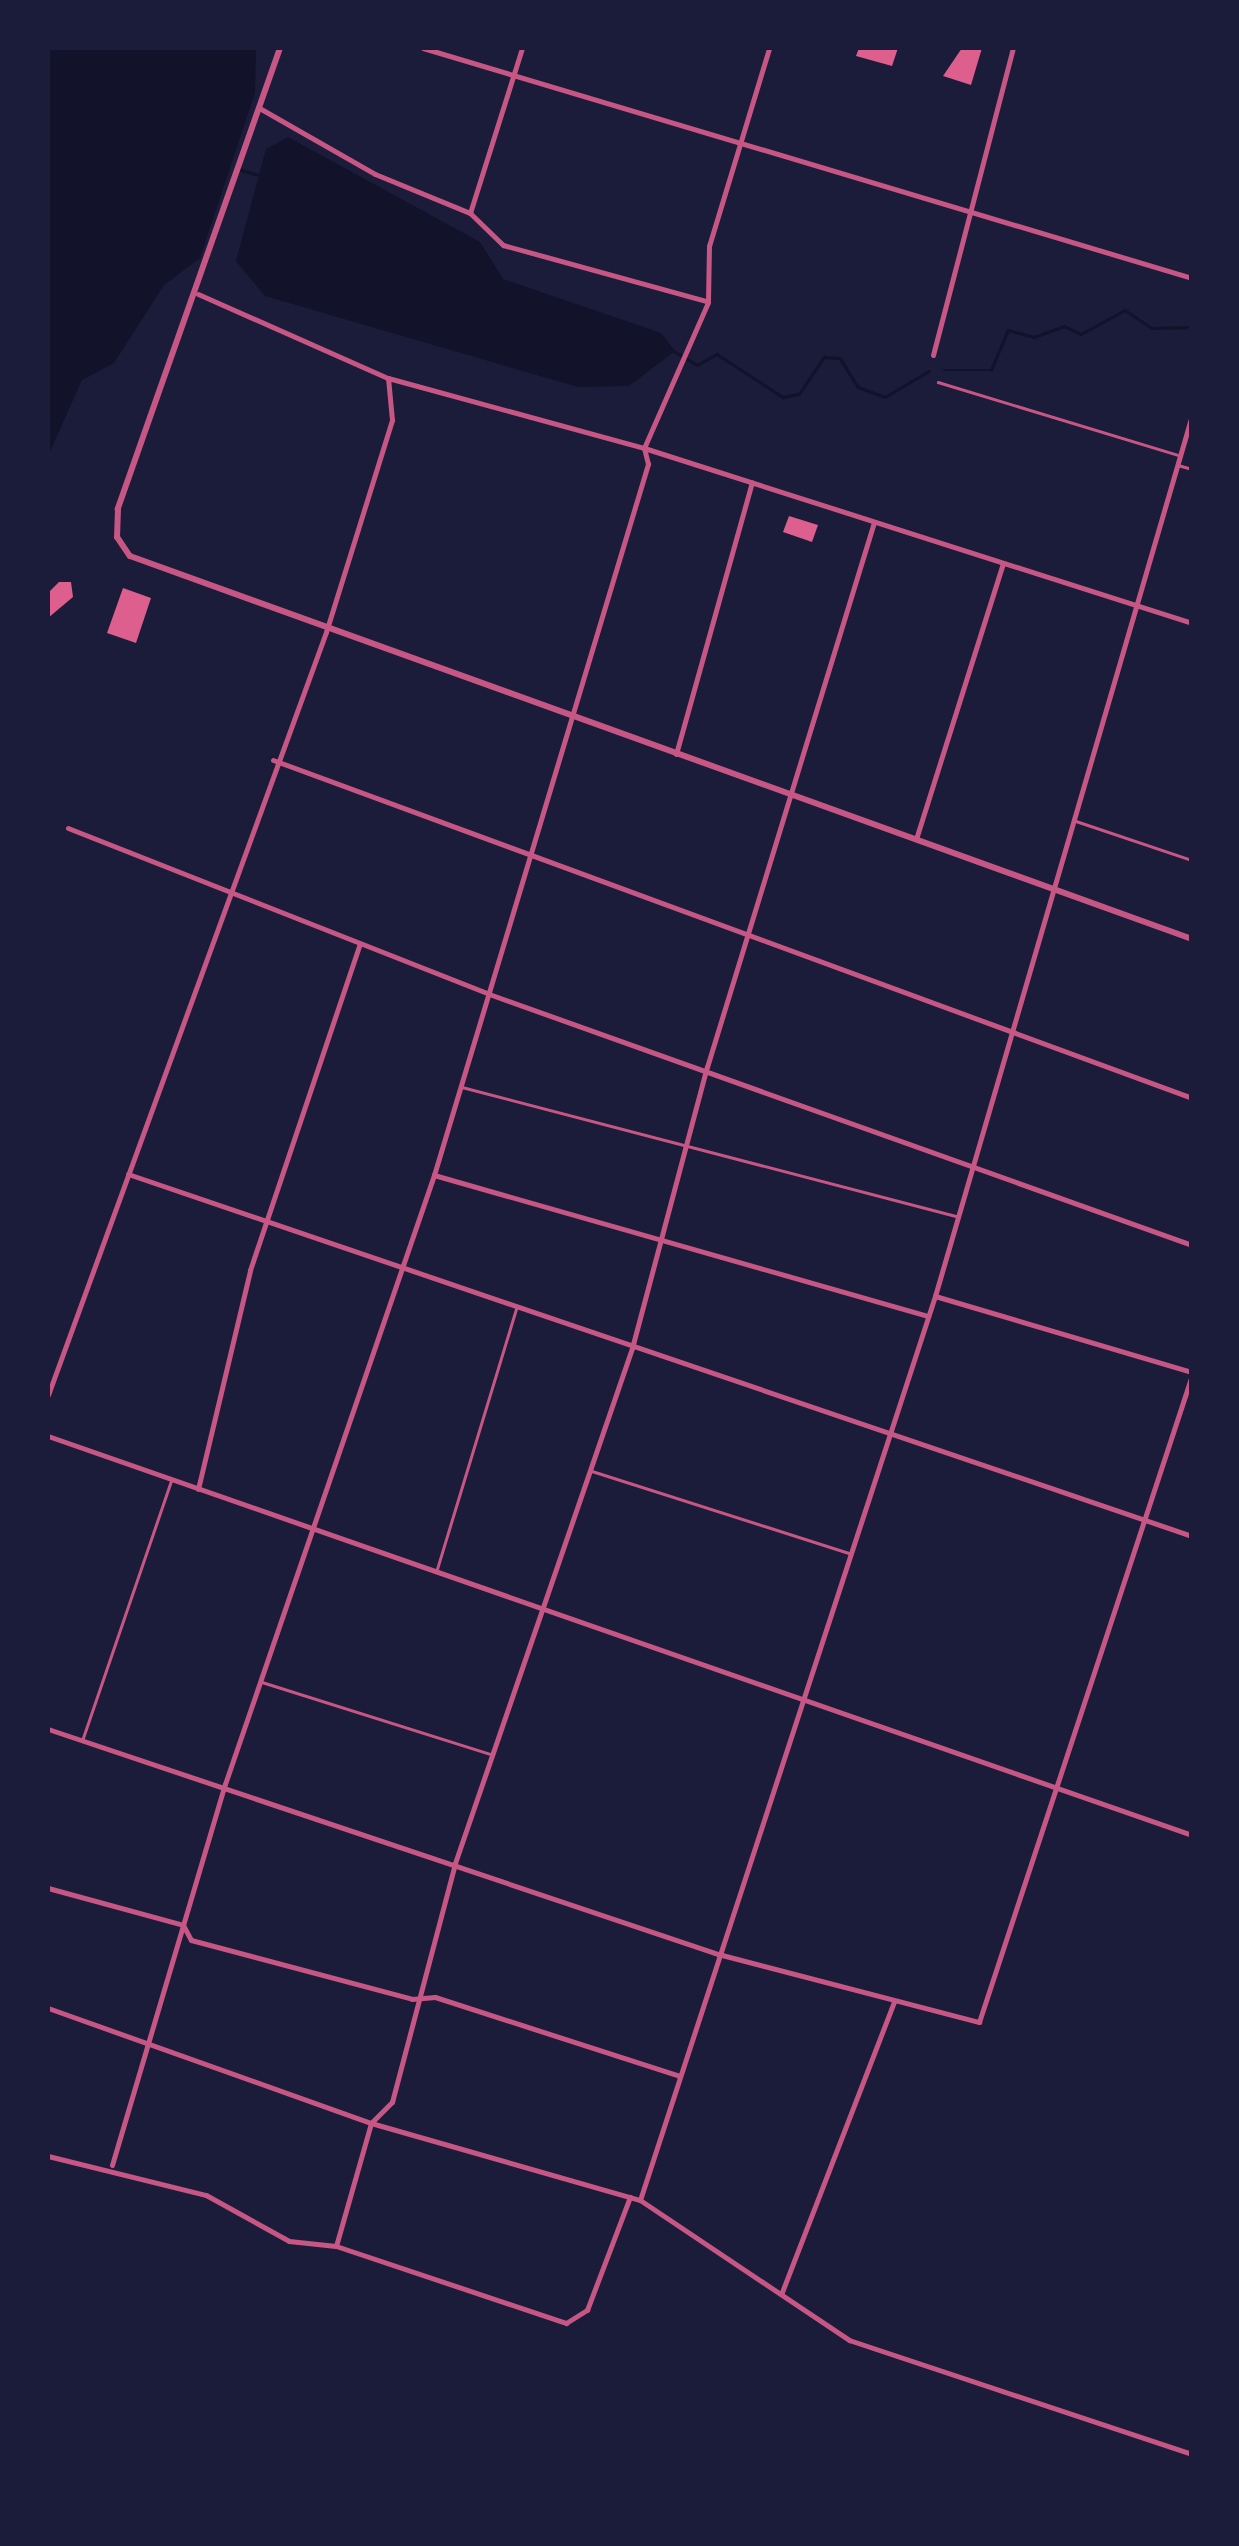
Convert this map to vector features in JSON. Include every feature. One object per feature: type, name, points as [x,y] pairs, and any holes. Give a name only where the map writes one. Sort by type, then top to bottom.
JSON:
[{"type":"street","points":[[280,48],[198,294],[118,509],[117,536],[138,562],[1192,939]]},
{"type":"street","points":[[423,48],[966,217],[1192,278]]},
{"type":"street","points":[[470,213],[522,48]]},
{"type":"street","points":[[112,2165],[155,2042],[182,1925],[224,1784],[309,1526],[434,1175],[648,464],[644,448],[708,302],[709,246],[769,48]]},
{"type":"street","points":[[932,356],[1013,48]]},
{"type":"street","points":[[260,109],[374,174],[470,213],[502,245],[708,302]]},
{"type":"street","points":[[198,294],[388,378],[644,448],[1192,623]]},
{"type":"street","points":[[48,1395],[225,891],[326,632],[392,420],[388,378]]},
{"type":"street","points":[[640,2200],[935,1296],[970,1162],[1192,416]]},
{"type":"street","points":[[676,754],[752,482]]},
{"type":"street","points":[[336,2246],[371,2123],[392,2102],[412,1999],[547,1609],[632,1348],[691,1145],[707,1067],[874,522]]},
{"type":"street","points":[[916,839],[1002,563]]},
{"type":"street","points":[[273,760],[530,861],[747,934],[1192,1098]]},
{"type":"street","points":[[68,828],[489,994],[707,1067],[1192,1245]]},
{"type":"street","points":[[198,1490],[264,1222],[360,944]]},
{"type":"street","points":[[128,1174],[1192,1536]]},
{"type":"street","points":[[434,1175],[928,1316]]},
{"type":"street","points":[[48,1729],[224,1784],[718,1954],[979,2022],[1147,1522],[1192,1373],[935,1296]]},
{"type":"street","points":[[48,1436],[804,1701],[1058,1783],[1192,1835]]},
{"type":"street","points":[[48,1888],[182,1925],[191,1940],[412,1999],[435,1997],[680,2076]]},
{"type":"street","points":[[782,2292],[894,2001]]},
{"type":"street","points":[[48,2008],[155,2042],[371,2123],[640,2200],[710,2255],[782,2292],[849,2340],[1192,2454]]},
{"type":"street","points":[[48,2156],[112,2165],[206,2195],[288,2241],[336,2246],[566,2324],[586,2310],[630,2197]]},
{"type":"lane","points":[[938,382],[1180,456]]},
{"type":"lane","points":[[1177,464],[1192,469]]},
{"type":"lane","points":[[1072,820],[1192,860]]},
{"type":"lane","points":[[460,1087],[956,1216]]},
{"type":"lane","points":[[437,1570],[516,1308]]},
{"type":"lane","points":[[592,1471],[851,1553]]},
{"type":"lane","points":[[82,1740],[171,1480]]},
{"type":"lane","points":[[258,1681],[494,1756]]},
{"type":"shaded area","points":[[48,48],[256,48],[255,93],[200,258],[164,285],[114,363],[82,380],[48,456]]},
{"type":"shaded area","points":[[288,137],[480,242],[503,279],[661,333],[675,351],[629,386],[578,387],[265,296],[236,261],[266,149]]},
{"type":"building","points":[[859,48],[898,48],[892,66],[856,56]]},
{"type":"building","points":[[962,48],[982,48],[971,85],[943,76]]},
{"type":"building","points":[[789,516],[818,525],[812,542],[783,532]]},
{"type":"building","points":[[59,582],[71,582],[73,597],[48,618],[48,593]]},
{"type":"building","points":[[123,588],[151,598],[136,643],[107,633]]},
{"type":"waterway","points":[[238,169],[259,175]]},
{"type":"waterway","points":[[944,370],[991,370],[1008,330],[1034,337],[1064,326],[1081,334],[1125,310],[1152,328],[1192,327]]},
{"type":"waterway","points":[[674,351],[697,365],[717,354],[783,397],[799,394],[824,357],[840,358],[858,387],[885,397],[929,371]]}]
